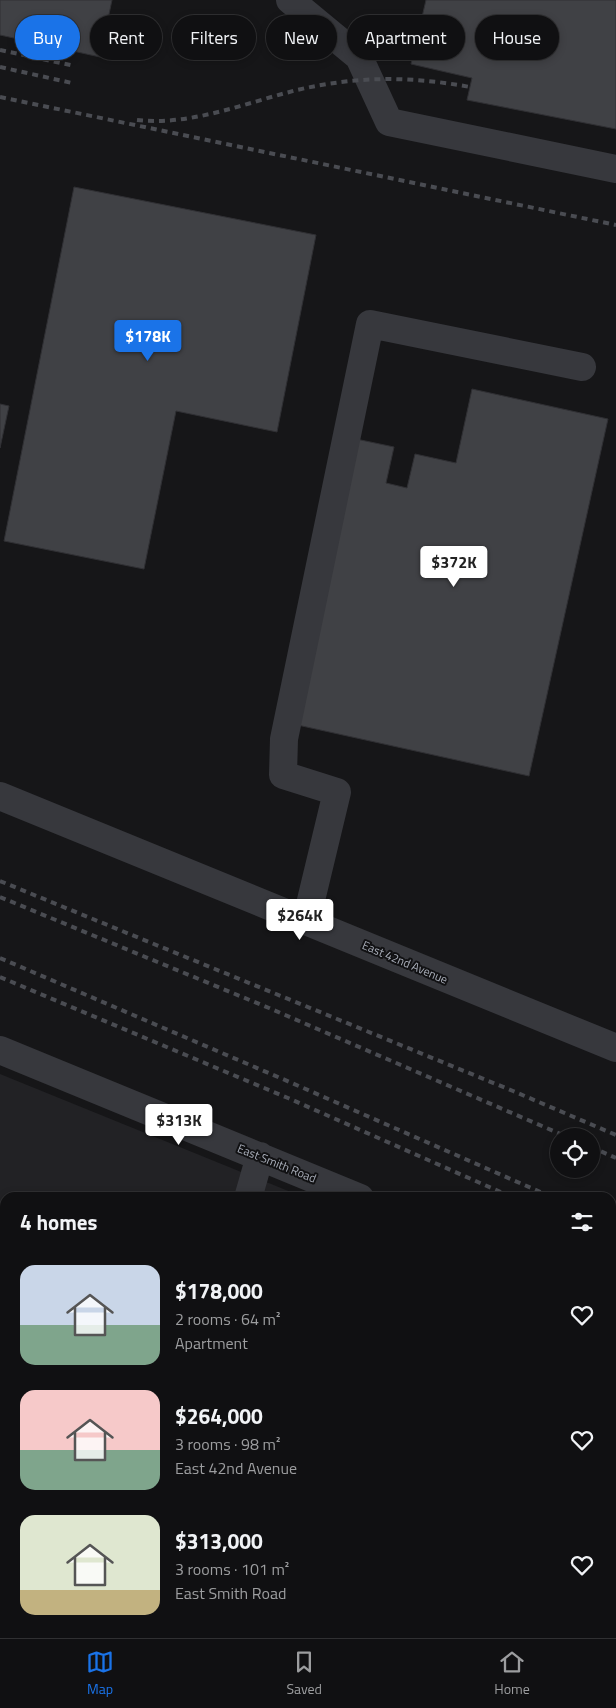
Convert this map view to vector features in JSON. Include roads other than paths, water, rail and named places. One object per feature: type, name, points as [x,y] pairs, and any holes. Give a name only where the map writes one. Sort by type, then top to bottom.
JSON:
[{"type":"street","points":[[290,0],[359,57],[389,122],[616,168]]},
{"type":"street","points":[[306,921],[337,792],[283,775],[284,739],[370,324],[582,367]]},
{"type":"street","name":"East 42nd Avenue","points":[[0,796],[616,1048]]},
{"type":"street","name":"East Smith Road","points":[[0,1050],[346,1192]]},
{"type":"street","points":[[250,1192],[260,1156]]},
{"type":"railway","points":[[0,50],[75,66]]},
{"type":"railway","points":[[0,67],[72,83]]},
{"type":"railway","points":[[137,120],[157,121],[198,117],[297,90],[341,82],[405,79],[470,87]]},
{"type":"railway","points":[[0,97],[616,225]]},
{"type":"railway","points":[[0,881],[616,1135]]},
{"type":"railway","points":[[0,897],[269,1008],[550,1130]]},
{"type":"railway","points":[[0,958],[540,1192]]},
{"type":"railway","points":[[0,977],[288,1098],[500,1192]]},
{"type":"railway","points":[[600,1151],[616,1158]]}]
